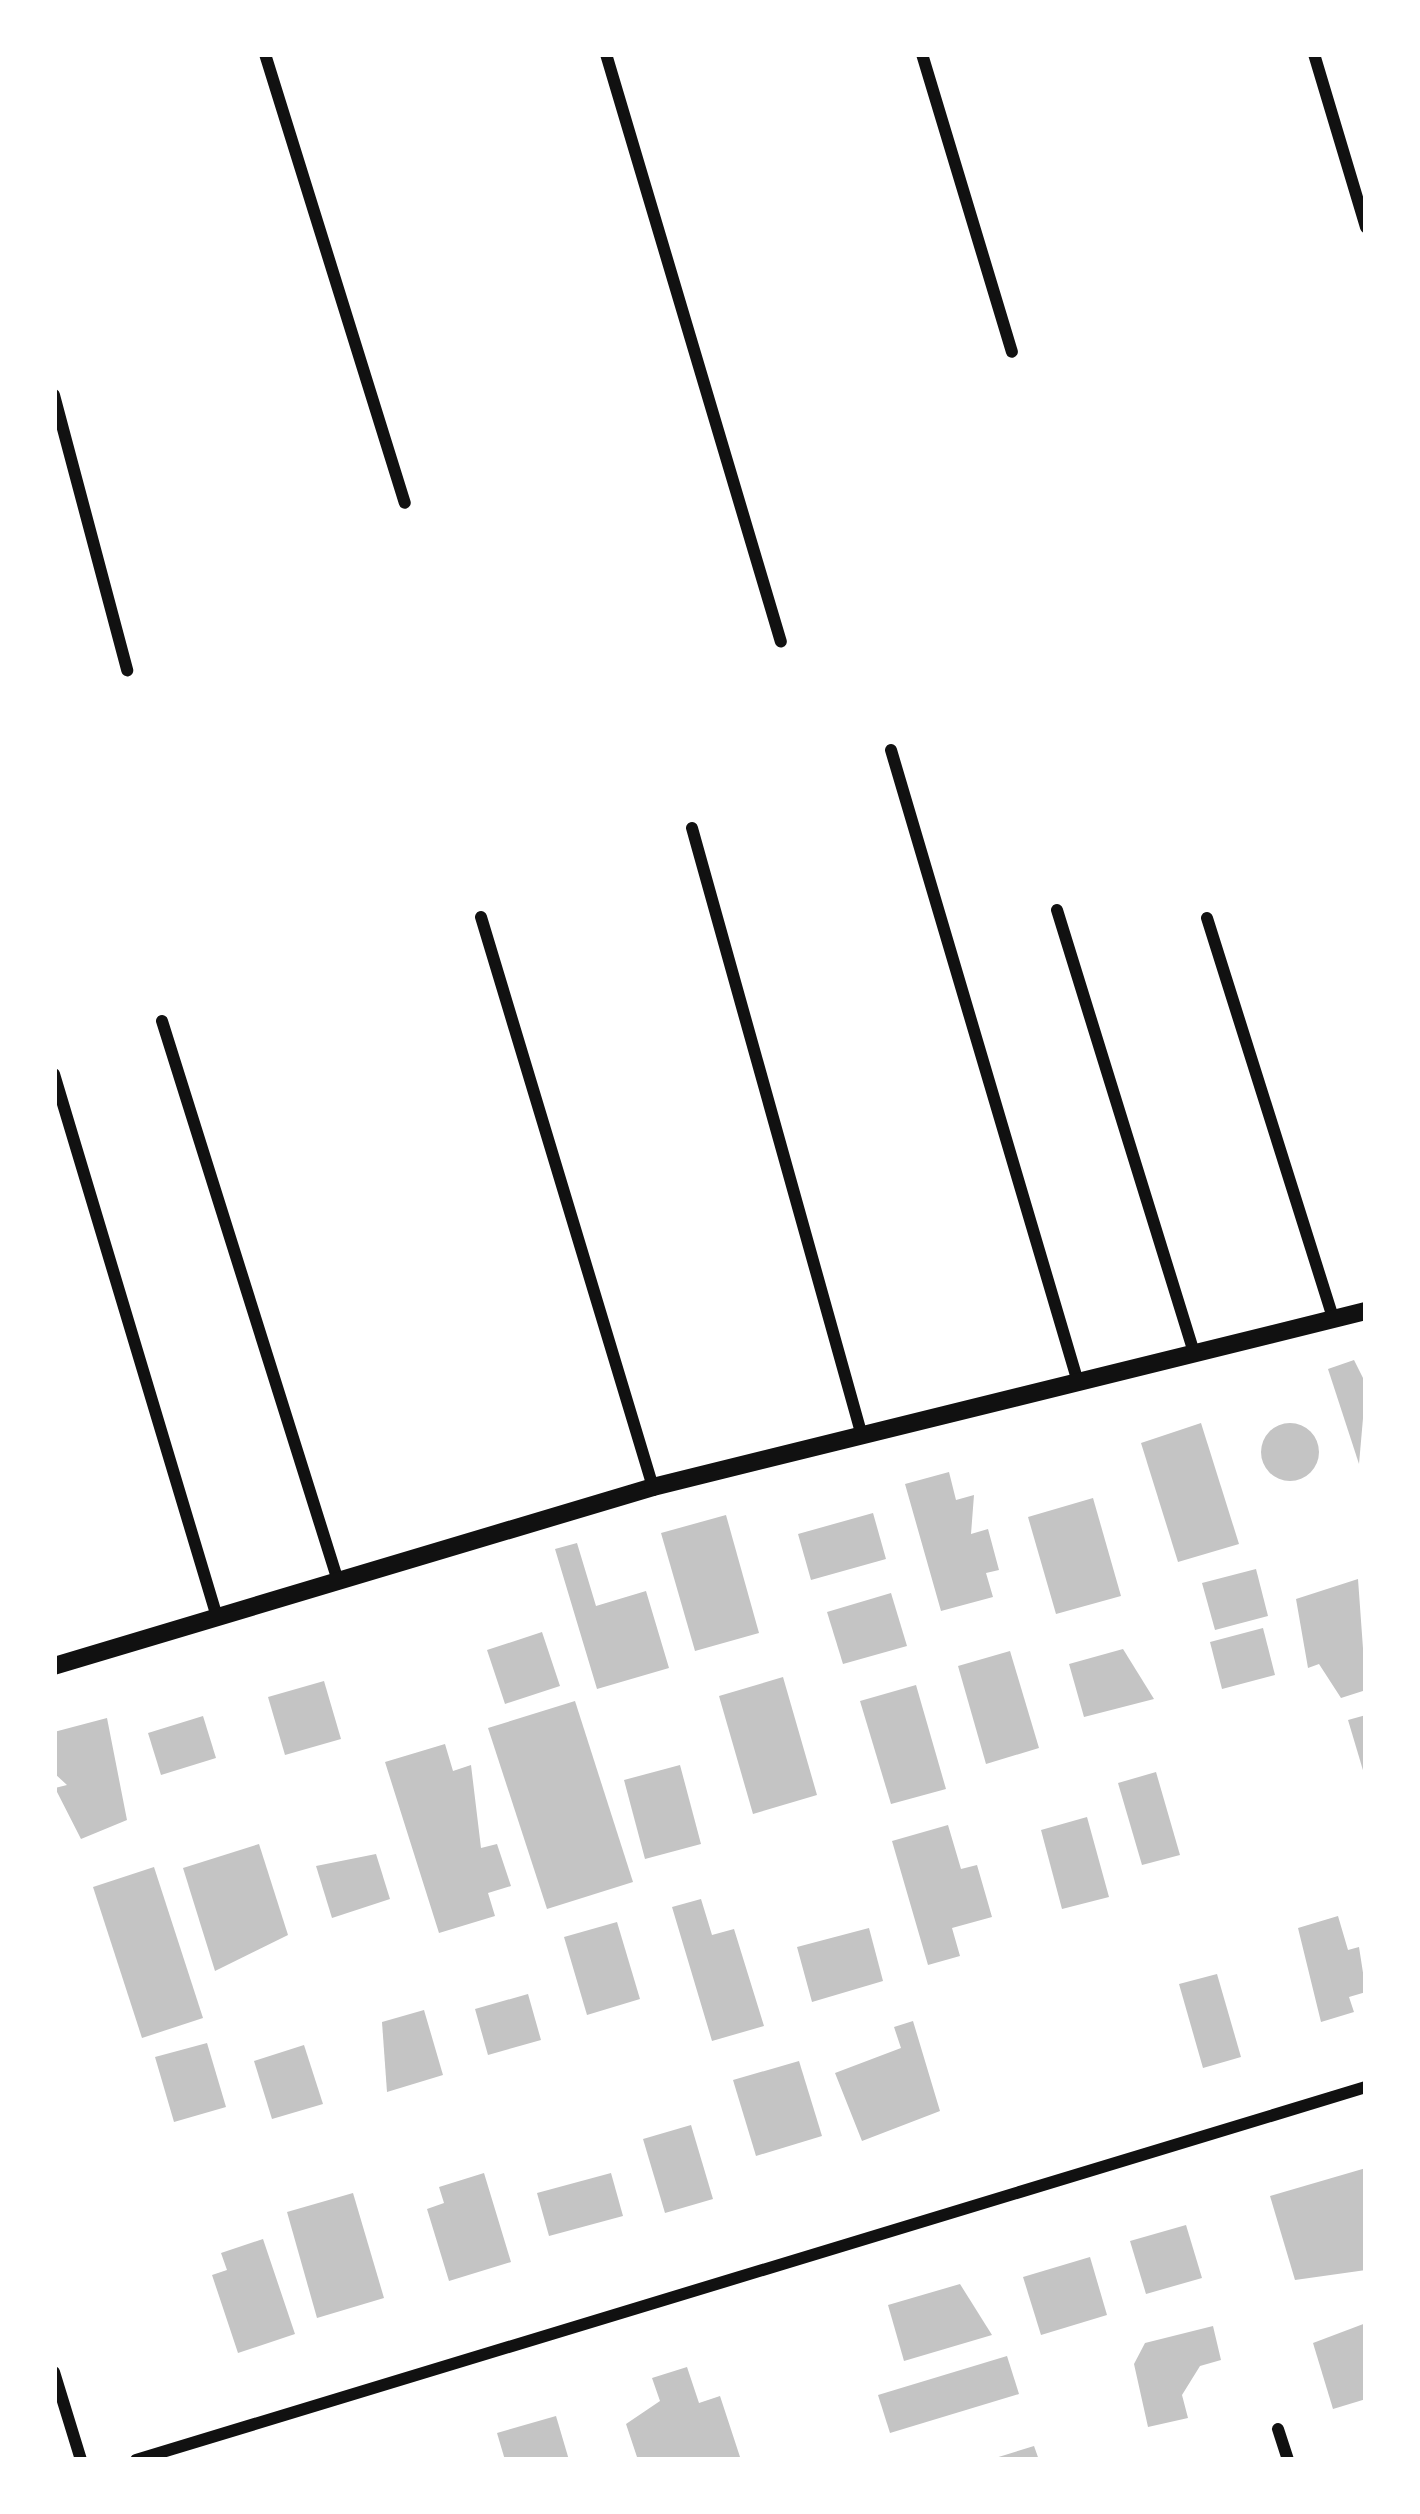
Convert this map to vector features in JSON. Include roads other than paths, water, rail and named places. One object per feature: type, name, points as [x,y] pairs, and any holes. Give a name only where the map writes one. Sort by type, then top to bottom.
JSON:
[{"type":"street","points":[[265,54],[405,503]]},
{"type":"street","points":[[606,54],[781,643]]},
{"type":"street","points":[[922,54],[1012,352]]},
{"type":"street","points":[[1314,54],[1366,227]]},
{"type":"street","points":[[54,395],[127,670]]},
{"type":"street","points":[[891,750],[1078,1382]]},
{"type":"street","points":[[692,828],[862,1436]]},
{"type":"street","points":[[1057,910],[1194,1353]]},
{"type":"street","points":[[481,917],[652,1487]]},
{"type":"street","points":[[1207,918],[1333,1318]]},
{"type":"street","points":[[162,1021],[338,1581]]},
{"type":"street","points":[[54,1074],[217,1617]]},
{"type":"street","points":[[54,1666],[652,1487],[1366,1311]]},
{"type":"street","points":[[136,2460],[1366,2087]]},
{"type":"street","points":[[54,2372],[81,2460]]},
{"type":"street","points":[[1278,2429],[1288,2460]]}]
